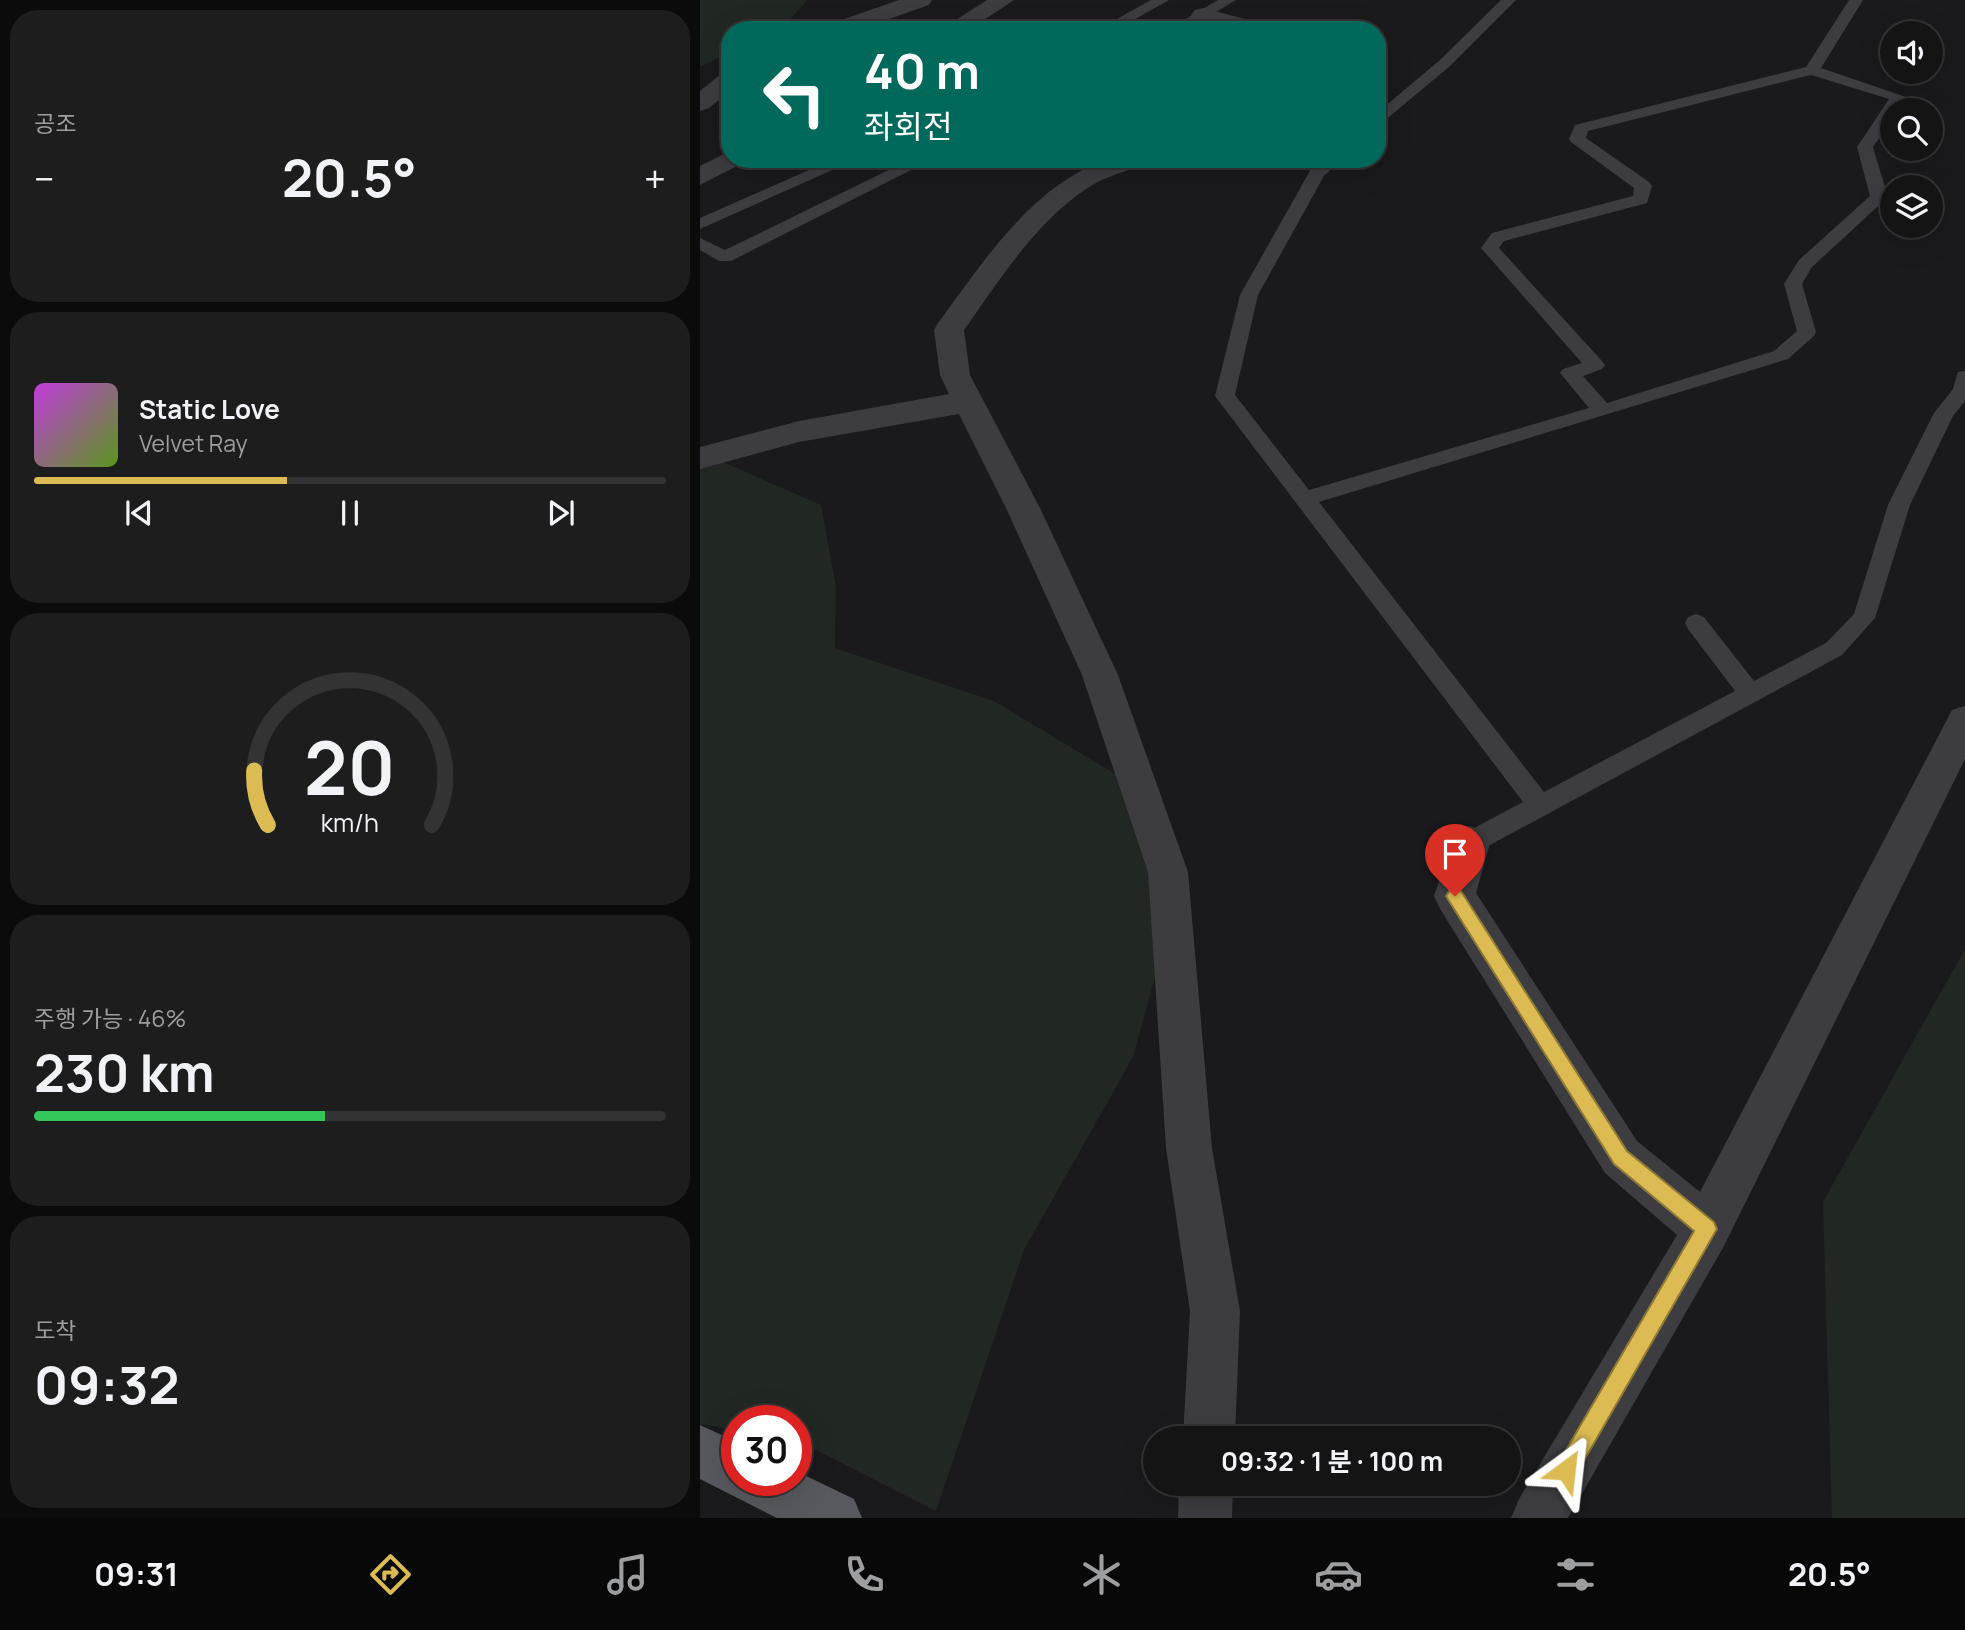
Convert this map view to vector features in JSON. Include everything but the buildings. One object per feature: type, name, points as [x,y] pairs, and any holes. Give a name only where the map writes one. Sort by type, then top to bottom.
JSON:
[{"type":"main road","points":[[700,1451],[721,1462]]},
{"type":"main road","points":[[790,1496],[835,1518]]},
{"type":"street","points":[[861,21],[921,0]]},
{"type":"street","points":[[967,21],[1003,0]]},
{"type":"street","points":[[1203,15],[1226,21]]},
{"type":"street","points":[[700,103],[721,86]]},
{"type":"street","points":[[700,177],[721,164]]},
{"type":"street","points":[[1110,168],[1069,188],[986,278],[950,330],[955,375],[1023,508],[1100,675],[1168,872],[1189,1148],[1215,1311],[1210,1426]]},
{"type":"street","points":[[700,458],[763,438],[875,415],[968,402]]},
{"type":"street","points":[[1538,1518],[1707,1229],[1965,721]]},
{"type":"street","points":[[1470,843],[1455,896],[1620,1157],[1707,1229]]},
{"type":"street","points":[[1205,1518],[1206,1496]]},
{"type":"lane","points":[[1121,21],[1162,0]]},
{"type":"lane","points":[[1191,21],[1229,0]]},
{"type":"lane","points":[[1386,114],[1445,63],[1509,0]]},
{"type":"lane","points":[[1812,70],[1856,0]]},
{"type":"lane","points":[[1304,499],[1603,411],[1781,355],[1807,332],[1793,284],[1805,264],[1878,197],[1865,147],[1898,97],[1812,70],[1581,128],[1577,139],[1643,186],[1642,199],[1499,237],[1490,248],[1595,365],[1570,373],[1603,411]]},
{"type":"lane","points":[[700,224],[828,168]]},
{"type":"lane","points":[[700,243],[725,257],[907,168]]},
{"type":"lane","points":[[1323,168],[1317,173],[1249,295],[1225,396],[1541,807]]},
{"type":"lane","points":[[1470,843],[1834,649],[1864,618],[1899,505],[1944,413],[1963,391],[1965,377]]},
{"type":"lane","points":[[1696,623],[1751,694]]},
{"type":"shaded area","points":[[700,0],[807,0],[788,21],[721,21],[721,56],[700,67]]},
{"type":"shaded area","points":[[700,452],[821,505],[836,587],[835,648],[994,701],[1122,778],[1167,933],[1133,1057],[1024,1250],[936,1511],[812,1448],[812,1405],[721,1405],[721,1427],[700,1424]]},
{"type":"shaded area","points":[[1965,949],[1965,1518],[1832,1518],[1823,1202]]},
{"type":"route","points":[[1455,896],[1620,1157],[1707,1229],[1566,1470]]}]
